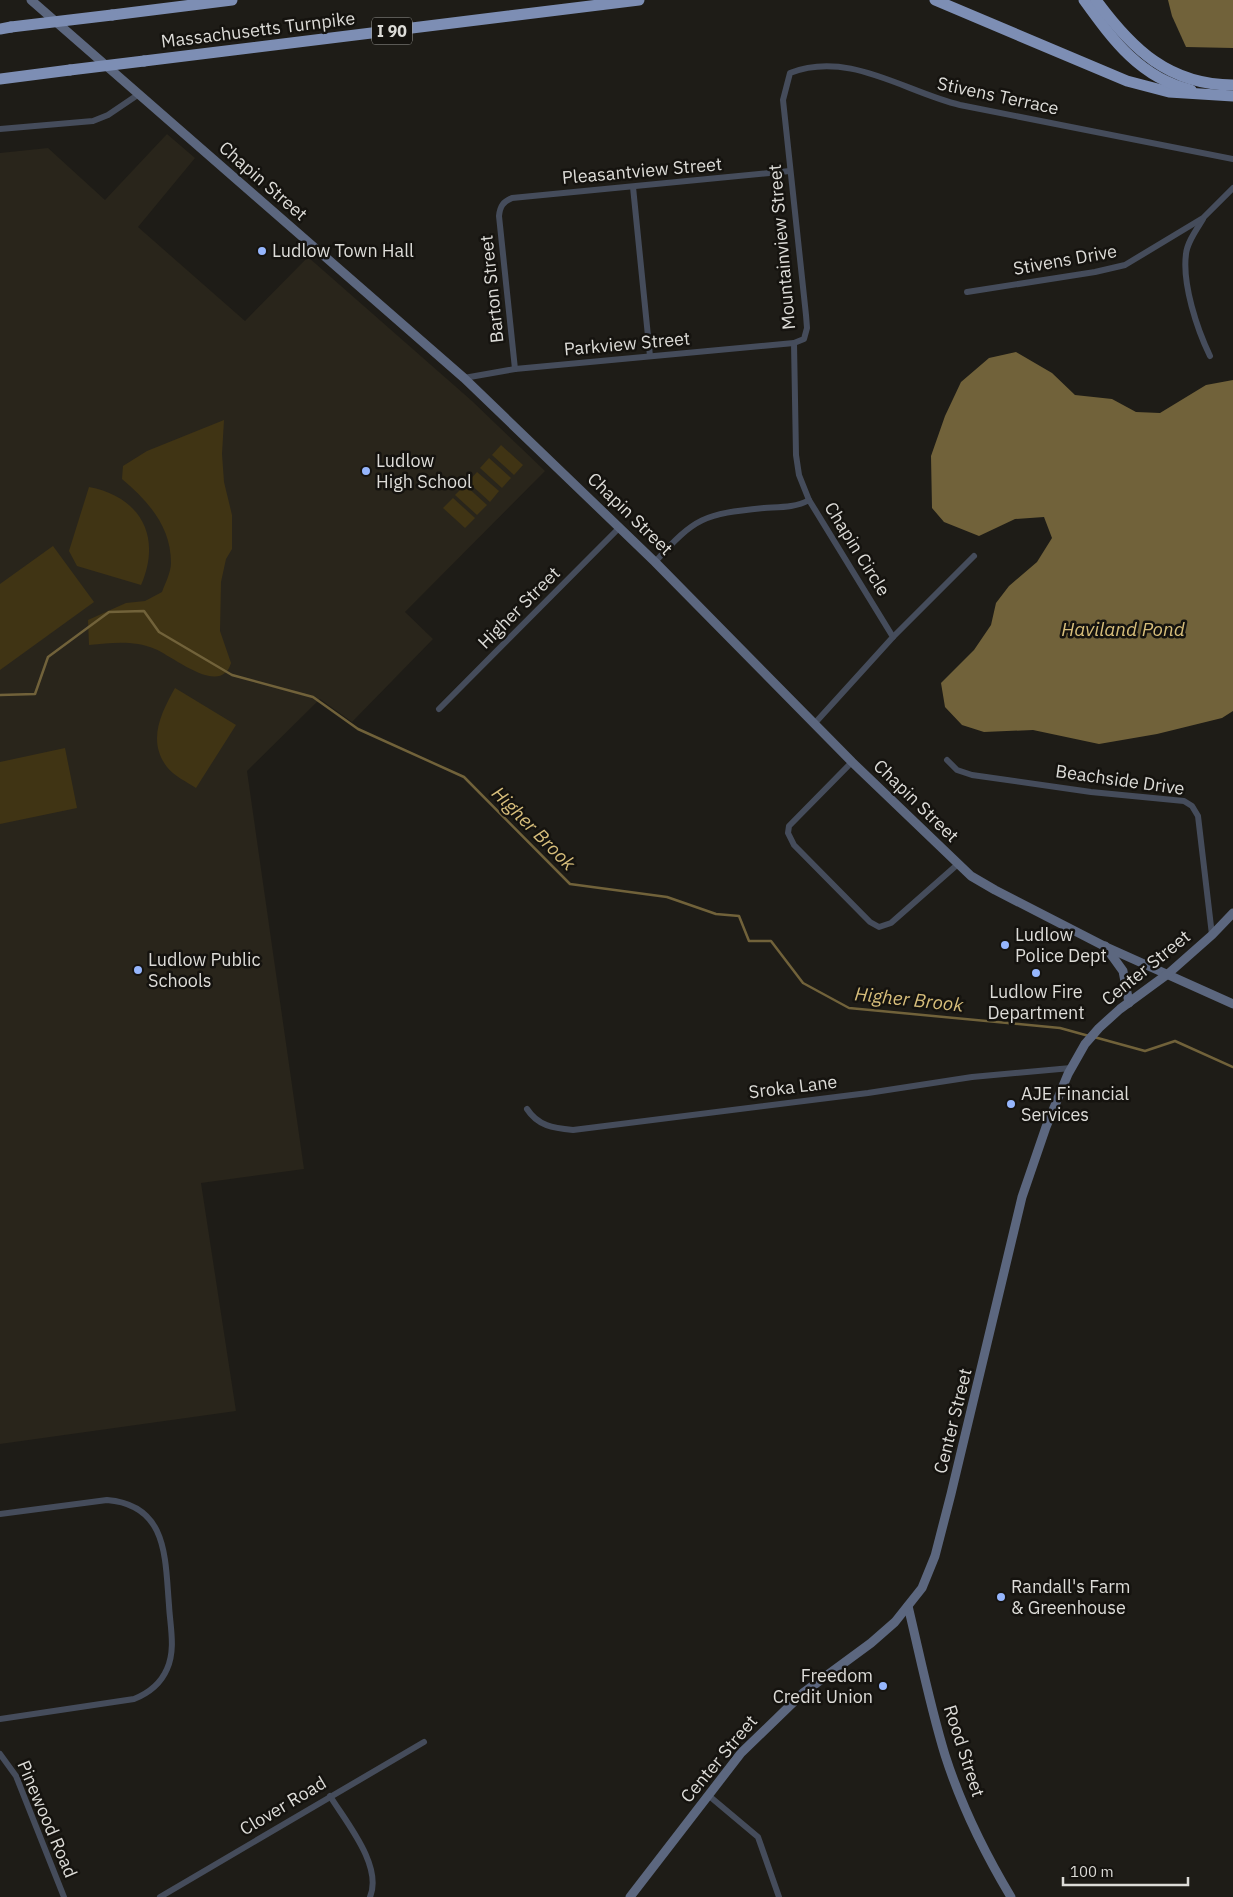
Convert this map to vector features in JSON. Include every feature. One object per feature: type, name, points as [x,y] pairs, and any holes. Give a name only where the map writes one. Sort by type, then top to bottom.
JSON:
[{"type":"highway","name":"Massachusetts Turnpike","points":[[6,28],[232,0]]},
{"type":"highway","name":"Massachusetts Turnpike","points":[[0,78],[639,0]]},
{"type":"highway","points":[[935,0],[1127,81],[1169,92],[1203,96],[1233,95]]},
{"type":"highway","points":[[1084,0],[1115,43],[1134,62],[1152,74],[1185,88],[1233,95]]},
{"type":"highway","points":[[1096,0],[1122,34],[1138,50],[1164,68],[1184,78],[1233,85]]},
{"type":"main road","name":"Chapin Street","points":[[31,0],[464,378],[620,527],[852,762],[958,864],[984,884],[1104,946],[1169,973],[1233,1004]]},
{"type":"main road","name":"Center Street","points":[[630,1897],[741,1753],[775,1718],[834,1668],[871,1644],[900,1618],[924,1584],[935,1556],[981,1375],[1022,1197],[1046,1126],[1071,1068],[1094,1032],[1129,1002],[1169,973],[1212,935],[1233,913]]},
{"type":"main road","points":[[1104,946],[1123,971],[1129,994],[1129,1002]]},
{"type":"main road","name":"Rood Street","points":[[908,1606],[933,1711],[950,1769],[975,1831],[1011,1897]]},
{"type":"street","name":"Stivens Terrace","points":[[783,102],[790,72],[815,66],[854,68],[885,78],[931,97],[968,107],[1233,159]]},
{"type":"street","points":[[0,129],[93,121],[108,115],[139,94]]},
{"type":"street","name":"Mountainview Street","points":[[783,102],[808,328],[804,339],[794,343],[796,455],[799,475],[809,500]]},
{"type":"street","name":"Pleasantview Street","points":[[500,206],[512,198],[790,171]]},
{"type":"street","points":[[633,187],[650,356]]},
{"type":"street","name":"Stivens Drive","points":[[967,292],[1095,272],[1125,265],[1203,218],[1233,188]]},
{"type":"street","name":"Barton Street","points":[[500,206],[499,216],[515,369]]},
{"type":"street","points":[[1203,218],[1186,252],[1185,268],[1195,315],[1210,356]]},
{"type":"street","name":"Parkview Street","points":[[464,378],[515,369],[794,343]]},
{"type":"street","name":"Chapin Circle","points":[[655,562],[678,536],[700,520],[715,514],[792,506],[809,500],[893,637]]},
{"type":"street","name":"Higher Street","points":[[439,709],[620,527]]},
{"type":"street","points":[[815,723],[893,637],[974,556]]},
{"type":"street","name":"Beachside Drive","points":[[947,760],[957,770],[972,775],[1091,792],[1184,801],[1190,804],[1198,816],[1212,935]]},
{"type":"street","points":[[852,762],[789,826],[788,833],[792,842],[868,921],[879,927],[889,924],[958,864]]},
{"type":"street","name":"Sroka Lane","points":[[526,1109],[533,1118],[544,1125],[573,1130],[868,1093],[977,1076],[1071,1068]]},
{"type":"street","points":[[0,1514],[107,1500],[122,1502],[143,1513],[153,1524],[163,1545],[172,1648],[167,1669],[159,1681],[149,1692],[134,1699],[0,1720]]},
{"type":"street","name":"Clover Road","points":[[160,1897],[424,1742]]},
{"type":"street","name":"Pinewood Road","points":[[0,1754],[16,1776],[64,1897]]},
{"type":"street","points":[[708,1795],[758,1837],[780,1897]]},
{"type":"street","points":[[330,1796],[371,1865],[374,1881],[370,1897]]},
{"type":"street","points":[[175,1888],[176,1897]]},
{"type":"shaded area","name":"Ludlow Public Schools","points":[[167,134],[195,158],[138,227],[245,321],[308,257],[472,401],[545,471],[405,612],[433,639],[352,722],[320,699],[247,771],[304,1169],[201,1183],[236,1411],[0,1444],[0,153],[48,148],[105,200]]},
{"type":"shaded area","points":[[224,420],[222,454],[224,482],[232,515],[232,549],[226,559],[221,582],[220,631],[231,663],[228,670],[218,676],[209,676],[190,669],[162,652],[139,644],[89,645],[88,620],[126,603],[145,601],[162,592],[171,567],[170,550],[162,526],[149,505],[122,479],[123,466],[147,451]]},
{"type":"shaded area","points":[[501,445],[523,465],[514,475],[492,455]]},
{"type":"shaded area","points":[[489,458],[511,478],[502,488],[480,468]]},
{"type":"shaded area","points":[[477,472],[499,491],[490,502],[468,482]]},
{"type":"shaded area","points":[[465,485],[487,505],[477,515],[455,495]]},
{"type":"shaded area","points":[[89,487],[107,492],[122,500],[134,510],[142,522],[147,536],[149,551],[147,567],[141,585],[77,566],[69,551]]},
{"type":"shaded area","points":[[453,498],[475,518],[465,528],[443,508]]},
{"type":"shaded area","points":[[53,546],[94,602],[0,670],[0,584]]},
{"type":"shaded area","points":[[175,688],[236,725],[196,788],[167,767],[158,747],[158,727],[165,707]]},
{"type":"shaded area","points":[[65,748],[77,808],[0,824],[0,762]]},
{"type":"water","points":[[1168,0],[1233,0],[1233,48],[1186,47],[1172,16]]},
{"type":"water","name":"Haviland Pond","points":[[1016,352],[1052,373],[1075,395],[1112,399],[1136,412],[1160,413],[1206,385],[1233,380],[1233,711],[1222,718],[1157,734],[1099,744],[1033,730],[984,732],[962,725],[945,707],[941,683],[974,650],[991,625],[996,603],[1009,586],[1037,562],[1052,538],[1044,517],[1015,519],[979,536],[944,522],[932,508],[931,456],[945,416],[961,382],[989,358]]},
{"type":"waterway","name":"Higher Brook","points":[[0,695],[35,694],[48,657],[109,612],[144,611],[159,632],[232,675],[313,697],[358,729],[464,777],[570,884],[667,897],[716,914],[739,916],[749,941],[771,941],[803,983],[849,1008],[1060,1028],[1089,1036]]},
{"type":"waterway","name":"Higher Brook","points":[[1094,1037],[1145,1051],[1175,1041],[1233,1067]]},
{"type":"place","name":"Ludlow Town Hall","points":[[262,251]]},
{"type":"place","name":"Ludlow High School","points":[[366,471]]},
{"type":"place","name":"Ludlow Police Dept","points":[[1005,945]]},
{"type":"place","name":"Ludlow Public Schools","points":[[138,970]]},
{"type":"place","name":"Ludlow Fire Department","points":[[1036,973]]},
{"type":"place","name":"AJE Financial Services","points":[[1011,1104]]},
{"type":"place","name":"Randall's Farm & Greenhouse","points":[[1001,1597]]},
{"type":"place","name":"Freedom Credit Union","points":[[883,1686]]}]
